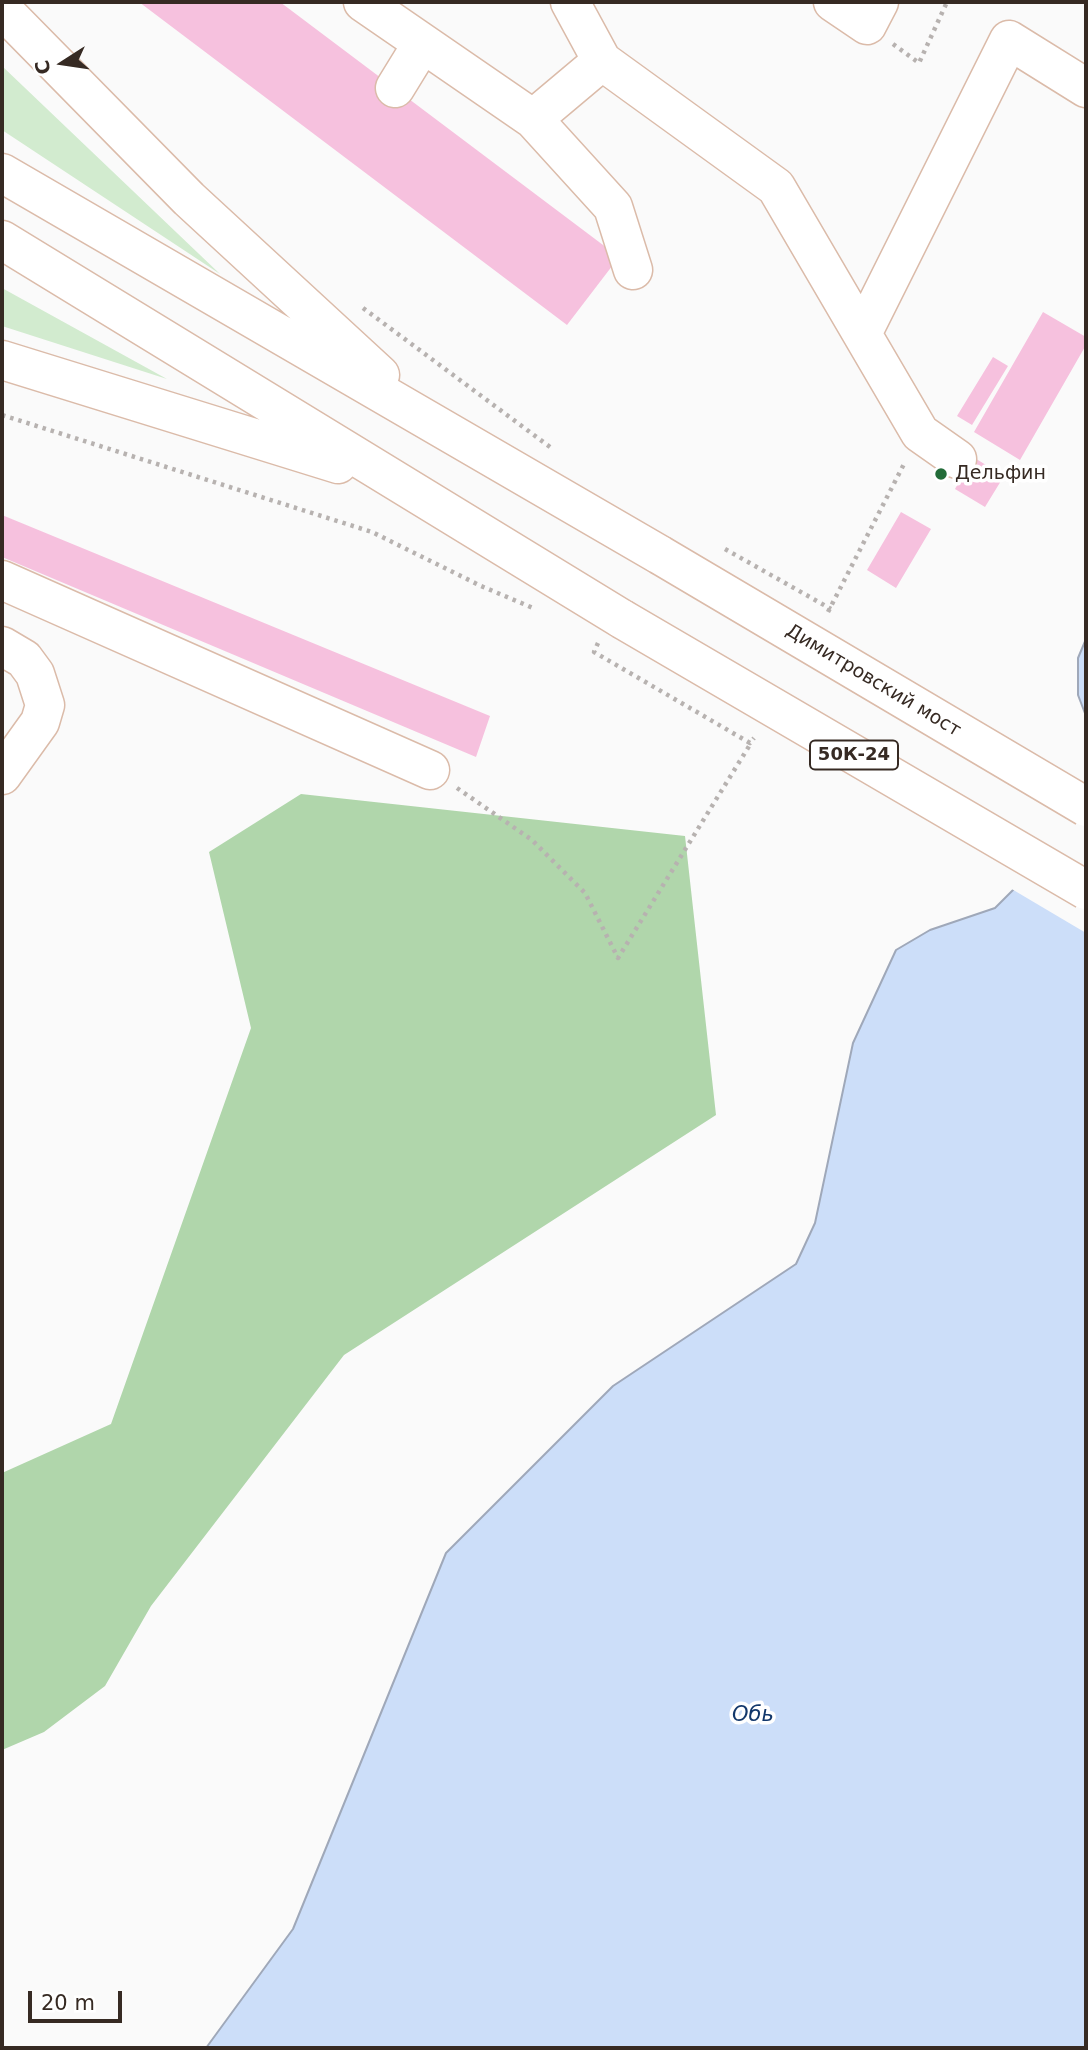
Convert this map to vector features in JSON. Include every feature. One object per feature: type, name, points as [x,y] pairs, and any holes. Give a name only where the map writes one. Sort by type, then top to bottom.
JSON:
[{"type":"main road","points":[[363,2],[533,118],[613,207],[633,270]]},
{"type":"main road","points":[[570,2],[602,61],[776,187],[920,433],[957,459]]},
{"type":"main road","points":[[833,2],[873,13]]},
{"type":"main road","points":[[2,9],[189,199],[433,424]]},
{"type":"main road","points":[[863,332],[1009,40],[1086,88]]},
{"type":"main road","points":[[395,88],[422,44]]},
{"type":"main road","points":[[533,118],[602,61]]},
{"type":"main road","points":[[2,173],[433,424]]},
{"type":"main road","points":[[2,240],[395,482],[611,628]]},
{"type":"main road","points":[[2,360],[395,482]]},
{"type":"main road","name":"Димитровский мост","points":[[433,424],[1086,807]]},
{"type":"main road","points":[[2,580],[430,770]]},
{"type":"main road","name":"50К-24","points":[[611,628],[1086,890]]},
{"type":"main road","points":[[2,646],[24,659],[35,674],[45,705],[40,722],[7,761]]},
{"type":"path","points":[[873,13],[919,63],[947,2]]},
{"type":"path","points":[[361,307],[556,452]]},
{"type":"path","points":[[2,415],[372,532],[540,612]]},
{"type":"path","points":[[715,544],[829,610],[920,433]]},
{"type":"path","points":[[430,770],[532,840],[585,893],[618,958],[754,738],[750,743],[594,652],[611,628]]},
{"type":"green space","points":[[2,66],[220,274],[2,130]]},
{"type":"green space","points":[[2,288],[167,379],[2,326]]},
{"type":"green space","points":[[301,794],[685,836],[716,1115],[344,1355],[151,1606],[105,1686],[44,1732],[2,1750],[2,1473],[111,1424],[251,1028],[209,852]]},
{"type":"water","points":[[1086,639],[1086,716],[1078,695],[1078,658]]},
{"type":"water","name":"Обь","points":[[1086,793],[1086,2048],[206,2048],[293,1929],[446,1553],[613,1386],[796,1264],[815,1223],[853,1043],[896,950],[930,930],[995,908],[1046,857]]},
{"type":"pier","points":[[1086,789],[1086,933],[1010,888],[1043,855]]},
{"type":"building","points":[[139,2],[280,2],[619,257],[567,325]]},
{"type":"building","points":[[1043,312],[1086,337],[1086,345],[1020,460],[974,432]]},
{"type":"building","points":[[993,357],[1008,366],[972,425],[957,416]]},
{"type":"building","points":[[973,457],[1004,476],[985,507],[955,489]]},
{"type":"building","points":[[901,512],[931,529],[896,588],[867,570]]},
{"type":"building","points":[[2,515],[490,716],[476,757],[2,557]]},
{"type":"place","name":"Дельфин","points":[[941,474]]}]
